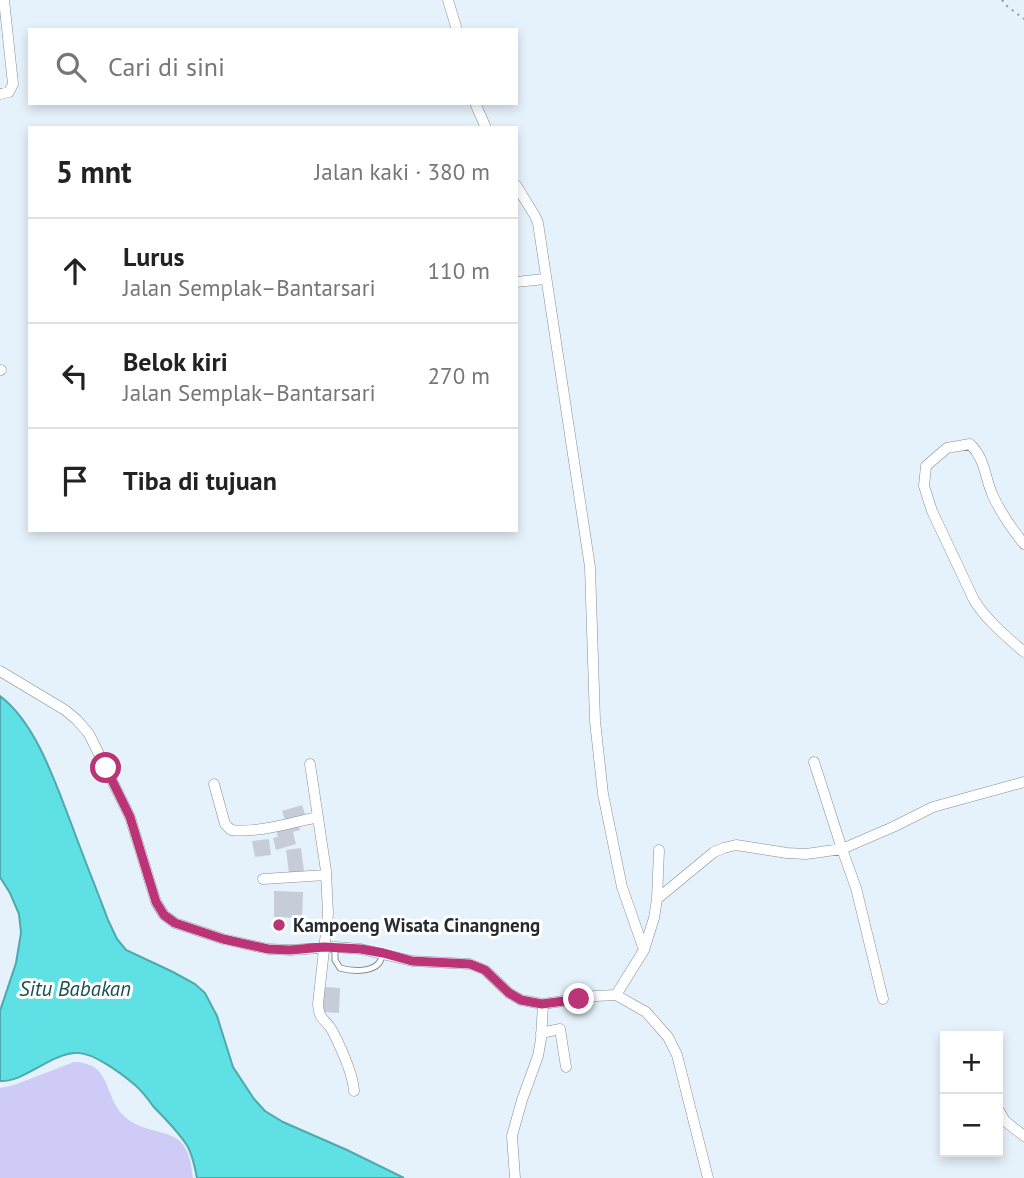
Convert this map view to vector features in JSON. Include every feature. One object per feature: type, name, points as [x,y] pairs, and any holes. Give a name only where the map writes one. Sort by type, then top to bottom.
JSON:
[{"type":"street","points":[[0,94],[9,92],[13,84],[4,0]]},
{"type":"street","points":[[448,0],[456,28]]},
{"type":"street","points":[[476,105],[485,126]]},
{"type":"street","points":[[518,188],[537,220],[577,472],[590,567],[595,721],[603,794],[622,887],[644,950]]},
{"type":"street","points":[[518,282],[545,279]]},
{"type":"street","points":[[1024,544],[992,495],[980,454],[970,444],[947,448],[926,467],[924,486],[932,511],[974,600],[988,619],[1024,652]]},
{"type":"street","points":[[0,671],[65,710],[89,734],[130,817],[156,902],[164,915],[175,923],[268,949],[329,947],[383,953],[412,961],[470,964],[485,970],[509,993],[521,1000],[542,1004],[617,995],[646,1012],[668,1037],[677,1055],[708,1178]]},
{"type":"street","points":[[814,762],[856,888],[883,999]]},
{"type":"street","points":[[310,764],[326,875],[328,914],[329,947],[318,1013],[332,1029],[352,1079],[354,1091]]},
{"type":"street","points":[[657,899],[714,852],[724,848],[736,845],[806,854],[842,849],[933,807],[1024,782]]},
{"type":"street","points":[[214,784],[225,824],[230,830],[266,827],[318,817]]},
{"type":"street","points":[[617,995],[644,950],[654,918],[659,850]]},
{"type":"street","points":[[263,879],[326,875]]},
{"type":"street","points":[[515,1178],[512,1149],[514,1125],[538,1056],[542,1004]]},
{"type":"street","points":[[541,1033],[560,1029],[566,1067]]},
{"type":"street","points":[[1003,1118],[1024,1136]]},
{"type":"lane","points":[[329,947],[340,968],[348,971],[374,967],[380,963],[383,953]]},
{"type":"path","points":[[1002,0],[1024,19]]},
{"type":"shaded area","points":[[74,1062],[94,1067],[100,1073],[116,1105],[129,1120],[181,1142],[188,1154],[193,1178],[0,1178],[0,1088]]},
{"type":"water","name":"Situ Babakan","points":[[0,696],[24,721],[43,754],[108,920],[126,950],[173,972],[205,993],[217,1016],[233,1067],[265,1111],[404,1178],[197,1178],[190,1151],[176,1131],[138,1087],[98,1059],[82,1053],[65,1055],[18,1077],[0,1081],[0,1011],[16,963],[21,933],[19,914],[0,877]]},
{"type":"building","points":[[302,805],[305,814],[285,820],[282,811]]},
{"type":"building","points":[[297,822],[300,830],[293,832],[296,844],[276,850],[273,838],[278,837],[275,827]]},
{"type":"building","points":[[269,839],[271,855],[255,857],[252,841]]},
{"type":"building","points":[[301,848],[304,871],[289,873],[286,850]]},
{"type":"building","points":[[274,891],[303,892],[302,918],[274,917]]},
{"type":"building","points":[[324,987],[340,988],[339,1013],[323,1012]]},
{"type":"place","name":"Kampoeng Wisata Cinangneng","points":[[279,925]]},
{"type":"route","points":[[106,768],[130,817],[156,902],[164,915],[175,923],[223,939],[268,949],[335,947],[361,949],[412,961],[470,964],[485,970],[509,993],[521,1000],[542,1004],[579,999]]}]
